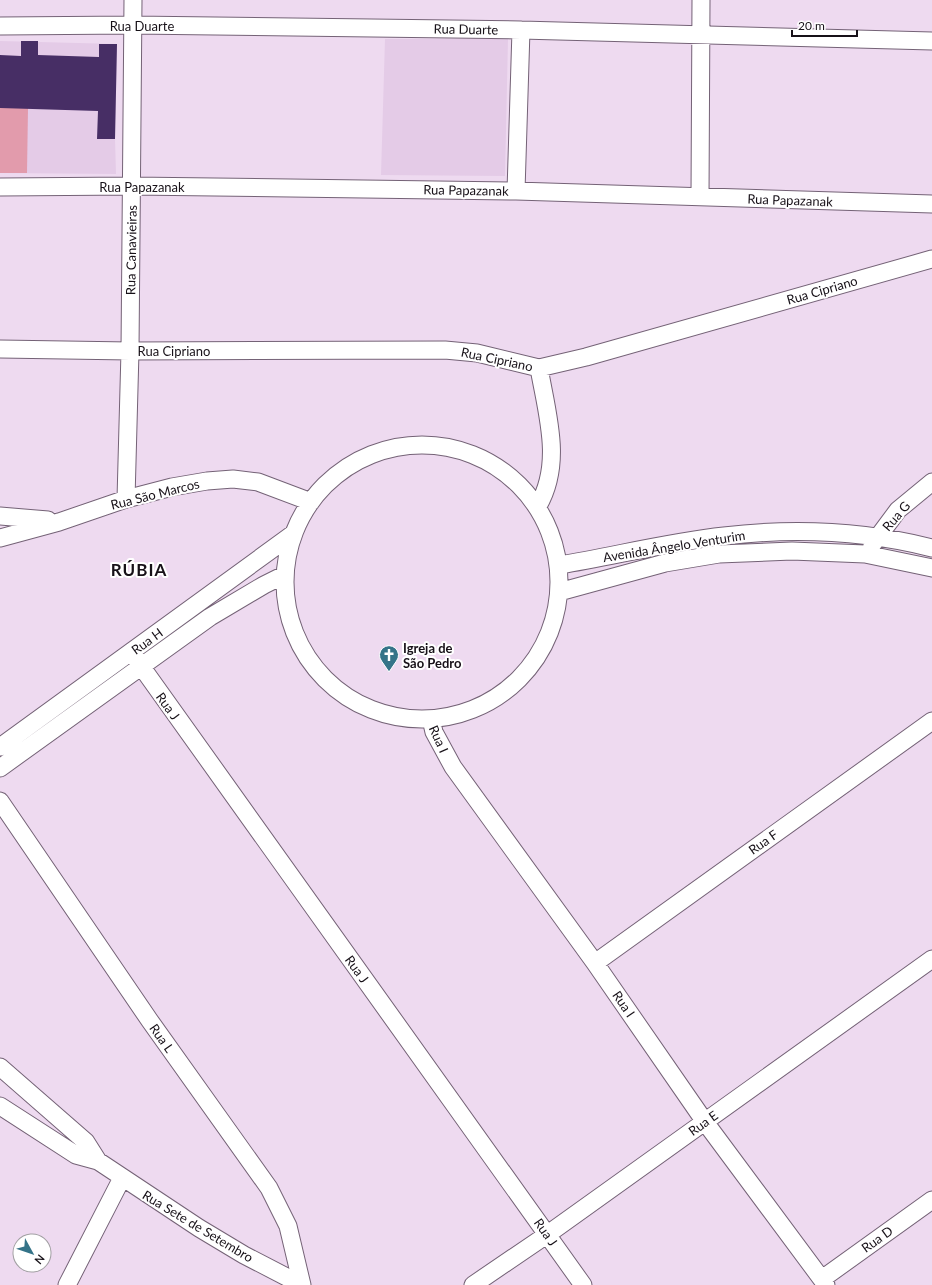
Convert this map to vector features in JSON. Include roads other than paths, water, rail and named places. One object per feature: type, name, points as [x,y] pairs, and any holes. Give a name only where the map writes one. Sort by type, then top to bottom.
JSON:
[{"type":"street","name":"Rua Canavieiras","points":[[126,499],[130,351],[133,0]]},
{"type":"street","points":[[700,197],[701,0]]},
{"type":"street","name":"Rua Duarte","points":[[0,26],[133,25],[521,30],[932,41]]},
{"type":"street","points":[[516,191],[521,30]]},
{"type":"street","name":"Rua Papazanak","points":[[0,187],[132,186],[516,191],[932,204]]},
{"type":"street","name":"Rua Cipriano","points":[[0,349],[130,351],[445,350],[476,353],[539,368],[586,357],[932,259]]},
{"type":"street","points":[[538,506],[544,496],[553,461],[551,438],[539,368]]},
{"type":"street","points":[[401,445],[439,445],[476,454],[508,474],[538,506],[551,534],[560,565],[559,592],[551,630],[532,663],[506,691],[472,710],[431,719],[395,718],[357,705],[325,682],[301,650],[287,613],[284,575],[287,549],[293,534],[311,502],[332,477],[364,456],[401,445]]},
{"type":"street","name":"Rua São Marcos","points":[[0,538],[59,522],[126,499],[172,487],[233,479],[258,482],[311,502]]},
{"type":"street","name":"Rua G","points":[[865,554],[898,510],[932,482]]},
{"type":"street","points":[[0,516],[59,522]]},
{"type":"street","name":"Avenida Ângelo Venturim","points":[[560,565],[724,536],[798,532],[877,538],[907,542],[932,548]]},
{"type":"street","name":"Rua H","points":[[0,747],[293,534]]},
{"type":"street","name":"Avenida Ângelo Venturim","points":[[559,592],[665,563],[719,554],[792,551],[865,554],[932,568]]},
{"type":"street","name":"Rua H","points":[[0,768],[210,617],[284,575]]},
{"type":"street","name":"Rua J","points":[[131,652],[140,667],[548,1234],[583,1285]]},
{"type":"street","name":"Rua I","points":[[431,719],[434,732],[453,767],[596,963],[705,1122],[824,1282]]},
{"type":"street","name":"Rua F","points":[[596,963],[932,721]]},
{"type":"street","name":"Rua L","points":[[0,801],[150,1021],[270,1188],[288,1226],[302,1285]]},
{"type":"street","name":"Rua E","points":[[473,1285],[548,1234],[932,959]]},
{"type":"street","name":"Rua Sete de Setembro","points":[[0,1067],[86,1142],[98,1161]]},
{"type":"street","name":"Rua Sete de Setembro","points":[[0,1106],[76,1155],[98,1161],[198,1228],[244,1255],[302,1285]]},
{"type":"street","points":[[67,1285],[122,1178]]},
{"type":"street","name":"Rua D","points":[[824,1282],[932,1200]]},
{"type":"place","name":"Igreja de São Pedro","points":[[389,672]]},
{"type":"district","name":"RÚBIA","points":[[139,570]]}]
